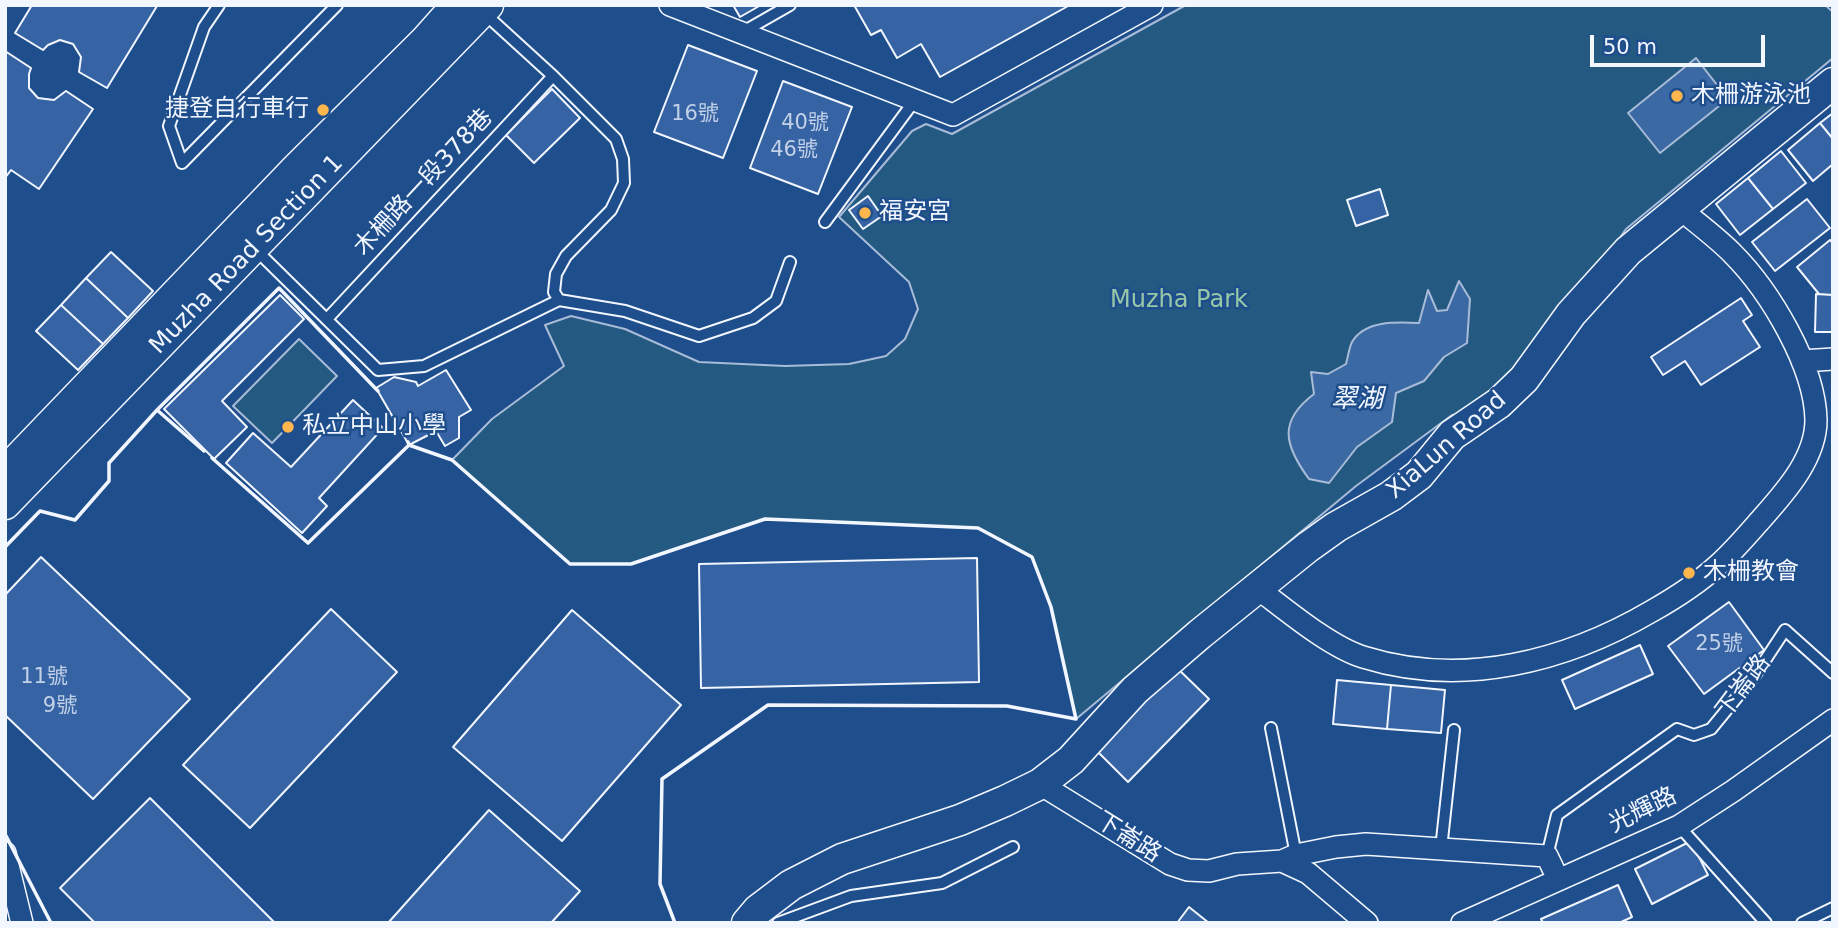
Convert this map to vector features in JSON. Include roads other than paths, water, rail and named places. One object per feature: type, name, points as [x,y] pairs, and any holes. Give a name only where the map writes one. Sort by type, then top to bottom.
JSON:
[{"type":"street","points":[[670,5],[953,116],[1152,5]]},
{"type":"street","name":"Muzha Road Section 1","points":[[5,504],[254,248],[476,7]]},
{"type":"street","name":"Muzha Road Section 1","points":[[5,472],[297,168],[425,41],[476,7]]},
{"type":"street","name":"XiaLun Road","points":[[1040,784],[1070,760],[1135,690],[1257,588],[1336,527],[1391,496],[1419,475],[1452,435],[1499,403],[1524,379],[1571,314],[1628,251],[1833,83]]},
{"type":"street","points":[[1257,588],[1320,634],[1360,657],[1406,667],[1461,671],[1552,657],[1618,631],[1679,595],[1717,567],[1789,488],[1810,449],[1816,422],[1812,391],[1802,361],[1761,287],[1732,253],[1680,209]]},
{"type":"street","points":[[1802,361],[1833,359]]},
{"type":"street","name":"光輝路","points":[[1462,923],[1679,826],[1833,720]]},
{"type":"street","points":[[747,923],[758,910],[791,885],[842,859],[960,820],[1040,784]]},
{"type":"street","name":"下崙路","points":[[1040,784],[1170,864],[1188,870],[1209,871],[1237,864],[1366,844],[1547,856]]},
{"type":"street","points":[[5,853],[22,923]]},
{"type":"street","points":[[1547,856],[1558,879]]},
{"type":"street","points":[[1289,858],[1367,923]]},
{"type":"lane","points":[[219,5],[204,27],[169,126],[182,163],[337,5]]},
{"type":"lane","points":[[741,33],[790,5]]},
{"type":"lane","points":[[476,7],[553,76],[616,139],[623,159],[624,183],[611,209],[566,256],[556,274],[554,292],[559,300]]},
{"type":"lane","name":"木柵路一段378巷","points":[[327,319],[553,76]]},
{"type":"lane","points":[[825,222],[915,100]]},
{"type":"lane","points":[[254,248],[378,370],[424,366],[559,300],[625,311],[699,336],[753,318],[776,301],[790,262]]},
{"type":"lane","name":"下崙路","points":[[1547,856],[1557,815],[1677,729],[1695,735],[1711,729],[1756,674],[1785,630],[1833,673]]},
{"type":"lane","points":[[1271,728],[1289,858]]},
{"type":"lane","points":[[1441,849],[1454,730]]},
{"type":"lane","points":[[1679,826],[1766,923]]},
{"type":"lane","points":[[778,923],[850,896],[942,883],[1013,847]]},
{"type":"lane","points":[[1802,923],[1833,908]]},
{"type":"water","points":[[1696,58],[1728,99],[1660,153],[1628,113]]},
{"type":"water","name":"翠湖","points":[[1459,281],[1470,299],[1467,343],[1444,357],[1424,381],[1396,393],[1392,422],[1357,447],[1329,483],[1309,479],[1294,455],[1289,434],[1295,414],[1314,394],[1311,372],[1328,374],[1346,364],[1352,342],[1373,326],[1401,322],[1419,323],[1428,290],[1437,311],[1447,310]]},
{"type":"place","name":"木柵游泳池","points":[[1677,96]]},
{"type":"place","name":"捷登自行車行","points":[[323,110]]},
{"type":"place","name":"福安宮","points":[[865,213]]},
{"type":"place","name":"私立中山小學","points":[[288,427]]},
{"type":"place","name":"木柵教會","points":[[1689,573]]},
{"type":"park label","name":"Muzha Park","points":[[1179,301]]}]
